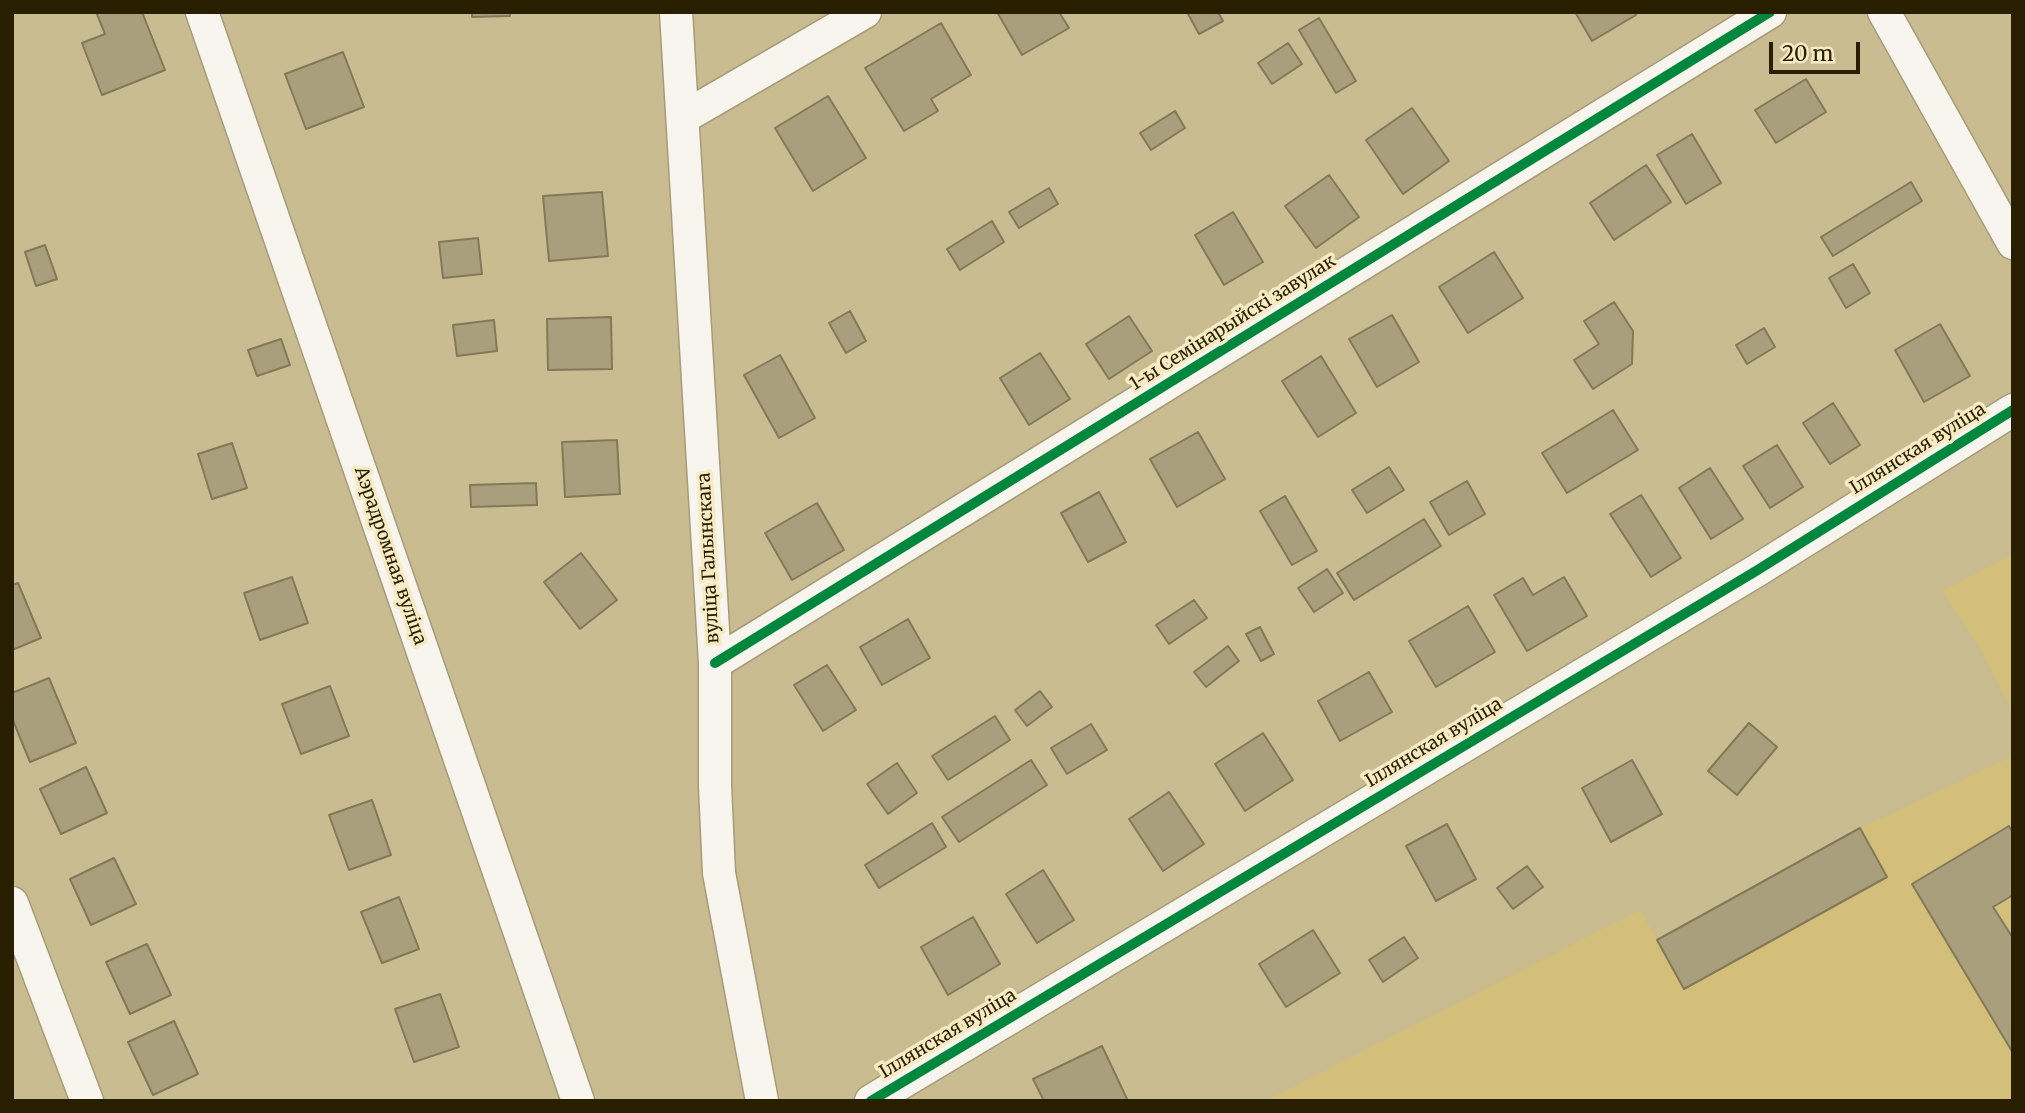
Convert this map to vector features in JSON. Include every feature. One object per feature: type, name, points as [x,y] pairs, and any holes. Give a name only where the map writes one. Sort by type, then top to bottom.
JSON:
[{"type":"street","name":"Аэрадромная вуліца","points":[[202,12],[578,1101]]},
{"type":"street","name":"вуліца Галынскага","points":[[676,12],[715,663],[715,786],[719,873],[762,1101]]},
{"type":"street","points":[[684,117],[866,12]]},
{"type":"street","name":"1-ы Семінарыйскі завулак","points":[[715,663],[1770,12]]},
{"type":"street","points":[[1884,12],[2013,243]]},
{"type":"street","name":"Іллянская вуліца","points":[[871,1101],[1756,570],[2013,410]]},
{"type":"street","points":[[12,903],[87,1101]]},
{"type":"shaded area","points":[[2013,554],[2013,712],[1976,642],[1942,591]]},
{"type":"shaded area","points":[[2013,756],[2013,1101],[1265,1101],[1640,910],[1658,940],[1860,828]]},
{"type":"building","points":[[96,12],[142,12],[165,70],[102,95],[82,43],[105,34]]},
{"type":"building","points":[[472,12],[510,12],[510,16],[472,17]]},
{"type":"building","points":[[997,12],[1059,12],[1069,28],[1022,55]]},
{"type":"building","points":[[1187,12],[1218,12],[1223,21],[1199,34]]},
{"type":"building","points":[[1575,12],[1634,12],[1636,15],[1592,41]]},
{"type":"building","points":[[1319,18],[1356,81],[1336,93],[1299,30]]},
{"type":"building","points":[[941,23],[971,75],[931,99],[938,111],[904,131],[865,68]]},
{"type":"building","points":[[1288,43],[1302,64],[1272,84],[1258,63]]},
{"type":"building","points":[[343,52],[364,107],[306,129],[285,74]]},
{"type":"building","points":[[1806,79],[1826,112],[1776,143],[1755,110]]},
{"type":"building","points":[[828,96],[866,158],[813,191],[775,128]]},
{"type":"building","points":[[1412,108],[1449,161],[1403,194],[1366,140]]},
{"type":"building","points":[[1175,111],[1185,128],[1151,150],[1140,133]]},
{"type":"building","points":[[1692,134],[1721,183],[1686,204],[1657,155]]},
{"type":"building","points":[[1646,165],[1671,202],[1614,240],[1590,203]]},
{"type":"building","points":[[1329,175],[1359,217],[1316,248],[1285,206]]},
{"type":"building","points":[[1911,182],[1922,201],[1833,256],[1821,237]]},
{"type":"building","points":[[1049,188],[1058,204],[1019,228],[1009,212]]},
{"type":"building","points":[[602,192],[608,256],[549,261],[543,196]]},
{"type":"building","points":[[1233,212],[1263,262],[1224,285],[1195,235]]},
{"type":"building","points":[[992,221],[1004,242],[960,270],[947,249]]},
{"type":"building","points":[[478,238],[482,274],[443,278],[439,242]]},
{"type":"building","points":[[45,245],[57,279],[36,286],[25,252]]},
{"type":"building","points":[[1494,252],[1523,298],[1468,333],[1439,287]]},
{"type":"building","points":[[1853,264],[1870,293],[1846,308],[1829,278]]},
{"type":"building","points":[[1614,302],[1633,331],[1632,364],[1593,389],[1574,360],[1599,344],[1584,321]]},
{"type":"building","points":[[850,311],[866,341],[846,353],[829,323]]},
{"type":"building","points":[[1392,315],[1419,362],[1377,387],[1349,339]]},
{"type":"building","points":[[1129,316],[1152,351],[1109,379],[1086,344]]},
{"type":"building","points":[[611,317],[612,369],[548,370],[547,319]]},
{"type":"building","points":[[494,320],[497,351],[457,356],[453,325]]},
{"type":"building","points":[[1940,324],[1970,376],[1924,402],[1895,350]]},
{"type":"building","points":[[1764,328],[1775,347],[1747,364],[1736,345]]},
{"type":"building","points":[[281,339],[290,365],[257,376],[248,350]]},
{"type":"building","points":[[1040,353],[1070,399],[1029,425],[1000,378]]},
{"type":"building","points":[[780,355],[815,418],[779,438],[744,375]]},
{"type":"building","points":[[1321,356],[1356,413],[1318,437],[1282,381]]},
{"type":"building","points":[[1833,403],[1860,445],[1830,464],[1803,423]]},
{"type":"building","points":[[1613,410],[1638,450],[1567,493],[1542,453]]},
{"type":"building","points":[[1198,432],[1225,479],[1177,507],[1150,459]]},
{"type":"building","points":[[617,440],[620,494],[565,497],[562,442]]},
{"type":"building","points":[[232,443],[247,488],[212,499],[198,454]]},
{"type":"building","points":[[1777,445],[1803,487],[1770,508],[1743,466]]},
{"type":"building","points":[[1389,467],[1404,490],[1367,513],[1352,490]]},
{"type":"building","points":[[1710,468],[1743,519],[1711,539],[1679,488]]},
{"type":"building","points":[[1467,481],[1485,514],[1449,535],[1430,502]]},
{"type":"building","points":[[536,483],[537,505],[471,507],[470,485]]},
{"type":"building","points":[[1099,492],[1126,542],[1088,562],[1061,513]]},
{"type":"building","points":[[1641,495],[1681,558],[1651,577],[1610,514]]},
{"type":"building","points":[[1285,496],[1317,551],[1292,565],[1260,511]]},
{"type":"building","points":[[817,503],[844,550],[792,580],[765,533]]},
{"type":"building","points":[[1424,519],[1441,546],[1354,600],[1337,573]]},
{"type":"building","points":[[581,553],[617,600],[580,629],[544,582]]},
{"type":"building","points":[[1327,569],[1343,593],[1314,612],[1298,588]]},
{"type":"building","points":[[292,577],[308,623],[260,640],[244,593]]},
{"type":"building","points":[[1564,577],[1587,616],[1527,651],[1494,595],[1523,578],[1533,595]]},
{"type":"building","points":[[18,583],[41,638],[12,650],[12,585]]},
{"type":"building","points":[[1194,600],[1207,618],[1169,644],[1156,625]]},
{"type":"building","points":[[1468,606],[1495,652],[1436,687],[1409,641]]},
{"type":"building","points":[[908,619],[930,658],[882,685],[860,647]]},
{"type":"building","points":[[1260,627],[1274,654],[1261,661],[1246,634]]},
{"type":"building","points":[[1228,646],[1239,661],[1206,687],[1194,672]]},
{"type":"building","points":[[827,665],[856,710],[823,731],[794,685]]},
{"type":"building","points":[[1369,672],[1392,712],[1340,741],[1318,701]]},
{"type":"building","points":[[49,678],[76,743],[30,762],[12,718],[12,693]]},
{"type":"building","points":[[330,686],[349,736],[301,754],[282,704]]},
{"type":"building","points":[[1040,691],[1052,707],[1027,726],[1015,710]]},
{"type":"building","points":[[995,716],[1010,740],[948,780],[932,756]]},
{"type":"building","points":[[1749,723],[1777,747],[1737,795],[1708,771]]},
{"type":"building","points":[[1091,724],[1107,750],[1067,774],[1051,748]]},
{"type":"building","points":[[1263,733],[1293,780],[1245,811],[1215,764]]},
{"type":"building","points":[[1031,760],[1047,785],[959,842],[942,817]]},
{"type":"building","points":[[1632,760],[1662,814],[1611,842],[1582,788]]},
{"type":"building","points":[[897,763],[917,793],[888,814],[867,784]]},
{"type":"building","points":[[86,767],[107,813],[61,834],[40,789]]},
{"type":"building","points":[[1169,792],[1204,844],[1163,871],[1129,819]]},
{"type":"building","points":[[372,800],[391,855],[349,870],[329,815]]},
{"type":"building","points":[[932,823],[946,847],[879,888],[865,865]]},
{"type":"building","points":[[1447,824],[1476,879],[1436,901],[1406,846]]},
{"type":"building","points":[[2009,826],[2013,833],[2013,895],[1993,907],[2013,938],[2013,1053],[1912,884]]},
{"type":"building","points":[[1860,828],[1887,877],[1684,989],[1657,940]]},
{"type":"building","points":[[114,858],[136,904],[91,925],[70,879]]},
{"type":"building","points":[[1527,866],[1543,887],[1513,909],[1497,888]]},
{"type":"building","points":[[1043,870],[1074,920],[1037,943],[1006,894]]},
{"type":"building","points":[[399,897],[419,949],[382,963],[361,912]]},
{"type":"building","points":[[973,917],[1000,964],[948,995],[921,947]]},
{"type":"building","points":[[1313,930],[1340,973],[1286,1007],[1259,964]]},
{"type":"building","points":[[1404,937],[1418,958],[1383,982],[1369,960]]},
{"type":"building","points":[[147,944],[171,995],[130,1014],[106,962]]},
{"type":"building","points":[[440,994],[459,1047],[414,1062],[395,1009]]},
{"type":"building","points":[[174,1021],[198,1074],[153,1095],[128,1042]]},
{"type":"building","points":[[1102,1046],[1128,1101],[1044,1101],[1033,1079]]},
{"type":"cycle path","points":[[715,663],[1770,12]]},
{"type":"cycle path","points":[[871,1101],[1756,571],[2013,410]]}]
